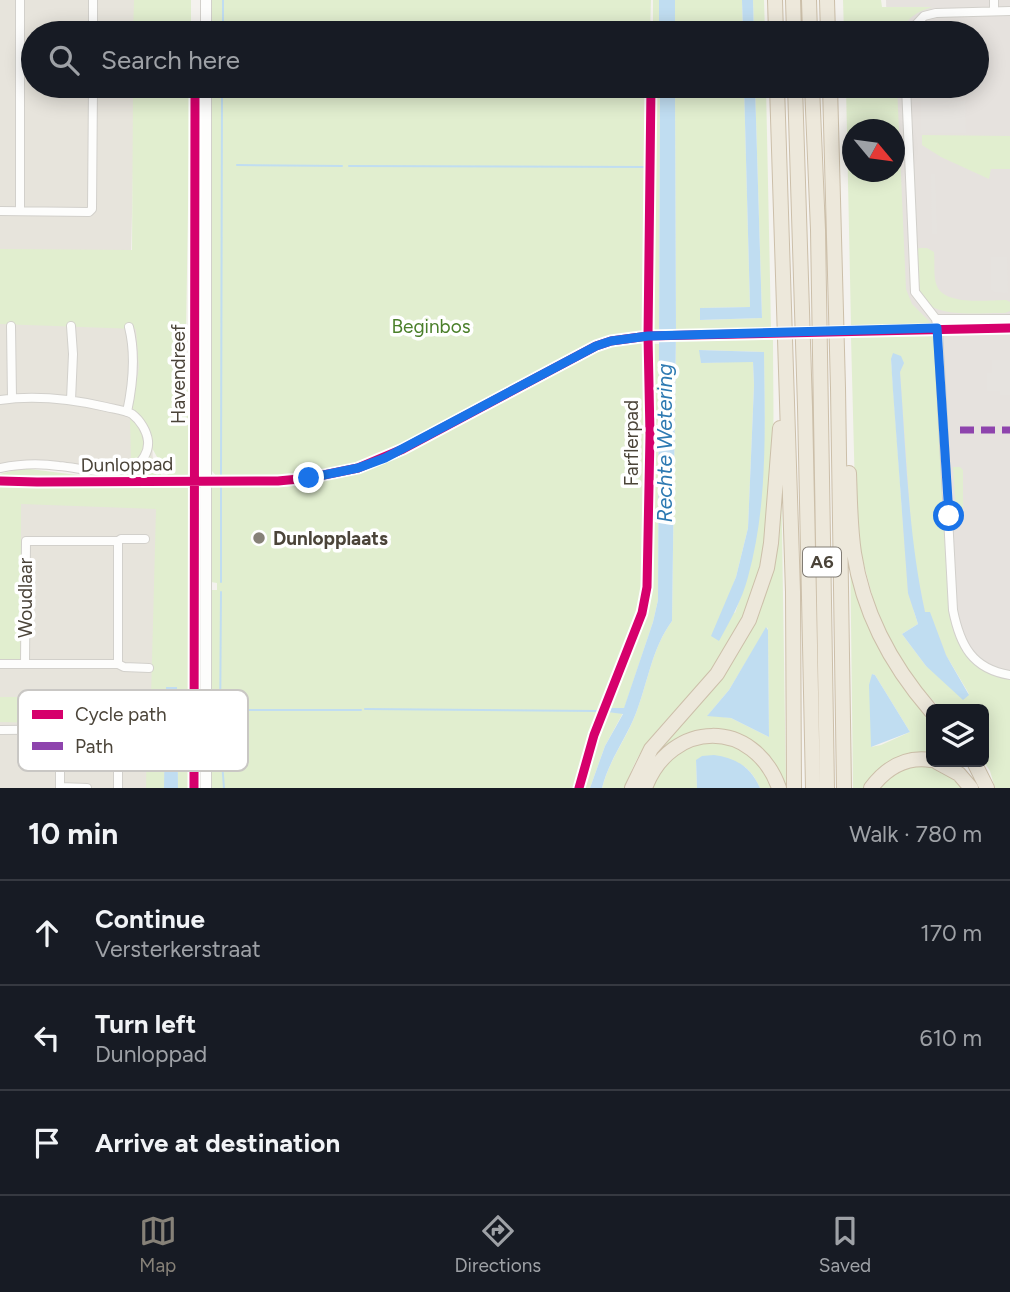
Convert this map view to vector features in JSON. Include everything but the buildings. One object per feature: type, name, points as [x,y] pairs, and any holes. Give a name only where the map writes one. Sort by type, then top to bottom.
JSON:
[{"type":"highway","points":[[775,0],[776,21]]},
{"type":"highway","points":[[793,0],[794,21]]},
{"type":"highway","points":[[809,0],[810,21]]},
{"type":"highway","points":[[827,0],[828,21]]},
{"type":"highway","name":"A6","points":[[777,98],[793,592],[794,788]]},
{"type":"highway","name":"A6","points":[[795,98],[813,788]]},
{"type":"highway","name":"A6","points":[[812,98],[820,333],[827,788]]},
{"type":"highway","name":"A6","points":[[830,98],[844,788]]},
{"type":"highway","name":"A6","points":[[793,592],[801,333]]},
{"type":"highway","name":"A6","points":[[838,388],[847,449],[853,550],[858,577],[883,643],[906,680],[926,705]]},
{"type":"highway","name":"A6","points":[[632,788],[651,749],[717,674],[749,620],[767,568],[778,444],[786,391]]},
{"type":"highway","points":[[645,788],[650,774],[668,751],[688,740],[712,736],[736,740],[757,754],[773,774],[779,788]]},
{"type":"highway","points":[[871,788],[892,766],[926,760]]},
{"type":"highway","points":[[946,767],[959,774],[971,788]]},
{"type":"highway","points":[[976,767],[987,788]]},
{"type":"street","points":[[20,0],[20,211]]},
{"type":"street","points":[[93,0],[93,21]]},
{"type":"street","points":[[206,0],[206,21]]},
{"type":"street","points":[[994,0],[994,11]]},
{"type":"street","points":[[919,21],[924,16],[946,12],[1010,11]]},
{"type":"street","points":[[0,211],[89,212],[92,209],[93,98]]},
{"type":"street","name":"Havendreef","points":[[206,98],[206,690]]},
{"type":"street","points":[[907,98],[915,292],[936,319],[943,395],[953,611],[958,634],[967,652],[996,672],[1010,675]]},
{"type":"street","points":[[936,319],[1010,319]]},
{"type":"street","points":[[11,326],[12,398]]},
{"type":"street","points":[[71,400],[72,326]]},
{"type":"street","points":[[127,412],[132,385],[133,352],[129,327]]},
{"type":"street","points":[[0,400],[71,400],[127,412],[140,423],[148,440],[146,453],[136,466],[128,469],[95,471],[58,465],[25,464],[0,468]]},
{"type":"street","name":"Woudlaar","points":[[25,664],[26,541],[145,539]]},
{"type":"street","points":[[118,541],[118,664]]},
{"type":"street","name":"Woudlaar","points":[[0,664],[118,664],[124,667],[149,668]]},
{"type":"street","points":[[0,730],[18,730]]},
{"type":"street","points":[[60,788],[88,788]]},
{"type":"shaded area","points":[[0,0],[138,0],[137,21],[21,21],[21,98],[135,98],[131,256],[0,254]]},
{"type":"shaded area","points":[[886,0],[1010,0],[1010,788],[989,724],[989,704],[980,704],[905,598],[891,182],[905,182],[905,119],[893,119],[890,98],[989,98],[989,21],[887,21]]},
{"type":"shaded area","points":[[921,98],[965,101],[966,133],[921,133]]},
{"type":"shaded area","points":[[931,174],[935,174],[937,234],[932,234]]},
{"type":"shaded area","points":[[991,257],[1007,257],[1008,293],[991,290]]},
{"type":"shaded area","points":[[0,317],[150,320],[153,472],[131,476],[48,466],[0,468]]},
{"type":"shaded area","points":[[992,360],[1010,360],[1010,395],[1000,395],[1000,391],[987,391],[987,373],[992,373]]},
{"type":"shaded area","points":[[0,483],[178,486],[172,690],[18,690],[18,771],[170,771],[169,788],[0,788]]},
{"type":"green space","points":[[134,0],[191,0],[191,21],[133,21]]},
{"type":"green space","points":[[212,0],[651,0],[650,21],[212,21]]},
{"type":"green space","points":[[653,0],[659,0],[659,21],[653,21]]},
{"type":"green space","points":[[675,0],[742,0],[743,21],[675,21]]},
{"type":"green space","points":[[753,0],[764,0],[765,21],[754,21]]},
{"type":"green space","points":[[843,0],[881,0],[882,7],[932,7],[908,21],[844,21]]},
{"type":"green space","points":[[133,98],[190,98],[186,333],[190,477],[169,478],[131,411],[139,368],[136,329],[0,324],[0,249],[132,250]]},
{"type":"green space","name":"Beginbos","points":[[212,98],[648,98],[646,314],[642,344],[645,344],[643,579],[640,599],[575,788],[211,788],[211,771],[248,771],[248,690],[210,690],[209,590],[217,590],[217,583],[211,582],[211,486],[212,483],[218,482],[218,478],[212,471]]},
{"type":"green space","points":[[653,98],[660,98],[659,333],[652,333]]},
{"type":"green space","points":[[675,98],[744,98],[750,307],[700,308],[701,320],[762,318],[755,98],[766,98],[771,328],[676,333]]},
{"type":"green space","points":[[846,98],[898,98],[898,119],[847,119]]},
{"type":"green space","points":[[922,135],[1010,136],[1010,169],[991,169],[989,179],[941,157],[922,145]]},
{"type":"green space","points":[[848,182],[901,182],[906,289],[912,304],[932,324],[851,325]]},
{"type":"green space","points":[[927,248],[934,252],[935,278],[942,292],[958,299],[1006,300],[1010,302],[1010,311],[955,313],[932,307],[923,300],[918,281],[917,250]]},
{"type":"green space","points":[[934,334],[951,623],[965,653],[989,669],[1010,678],[1010,788],[995,788],[987,767],[989,704],[936,704],[914,680],[893,645],[876,610],[861,553],[855,492],[851,337]],"holes":[[[891,359],[904,363],[900,372],[913,552],[925,612],[930,613],[946,655],[969,694],[926,666],[902,634],[918,624],[908,593]]]},
{"type":"green space","points":[[676,339],[773,340],[773,462],[770,502],[765,543],[741,620],[710,673],[654,734],[642,751],[632,768],[626,788],[602,788],[609,767],[636,713],[660,642],[672,621]],"holes":[[[700,350],[764,352],[764,451],[759,516],[753,549],[735,613],[726,604],[748,528],[753,361],[701,363]]]},
{"type":"green space","points":[[651,344],[659,344],[658,600],[624,709],[609,708],[608,712],[623,713],[605,746],[590,788],[579,788],[638,625],[648,588]]},
{"type":"green space","points":[[130,417],[140,428],[144,441],[141,454],[131,464]]},
{"type":"green space","points":[[149,454],[164,480],[138,480],[134,470]]},
{"type":"green space","points":[[781,467],[786,788],[766,758],[701,734],[644,776],[652,756],[747,630]],"holes":[[[767,627],[769,737],[731,718],[708,715],[729,690]]]},
{"type":"green space","points":[[953,467],[963,470],[963,510],[960,512],[956,512]]},
{"type":"green space","points":[[22,468],[101,478],[102,474],[130,472],[135,479],[54,481],[0,478],[0,474]]},
{"type":"green space","points":[[0,484],[164,484],[190,487],[189,690],[177,690],[177,687],[176,690],[151,690],[156,509],[21,504],[21,661],[0,661]]},
{"type":"green space","points":[[850,540],[872,634],[899,682],[926,712],[926,757],[868,788],[853,788]],"holes":[[[872,674],[875,675],[910,732],[871,747]]]},
{"type":"green space","points":[[0,697],[18,697],[18,722],[0,722]]},
{"type":"green space","points":[[709,742],[731,746],[748,755],[761,769],[772,788],[760,788],[748,770],[734,762],[696,760],[697,788],[652,788],[661,771],[674,757]]},
{"type":"green space","points":[[926,765],[937,768],[963,788],[879,788],[900,771]]},
{"type":"green space","points":[[146,771],[164,771],[164,788],[146,788]]},
{"type":"green space","points":[[178,771],[188,771],[188,788],[178,788]]},
{"type":"water","points":[[659,0],[675,0],[675,21],[659,21]]},
{"type":"water","points":[[742,0],[753,0],[754,21],[743,21]]},
{"type":"water","name":"Rechte Wetering","points":[[660,98],[675,98],[676,333],[672,621],[660,642],[636,713],[602,788],[590,788],[605,746],[623,714],[607,712],[608,708],[624,708],[658,600]]},
{"type":"water","points":[[744,98],[755,98],[762,318],[700,320],[700,308],[750,307]]},
{"type":"water","points":[[699,350],[764,352],[764,465],[759,522],[745,586],[719,641],[711,636],[736,577],[748,528],[753,362],[701,363]]},
{"type":"water","points":[[893,353],[901,356],[904,363],[900,372],[908,492],[925,612],[930,612],[946,655],[969,695],[963,700],[926,666],[902,634],[918,624],[908,593],[891,359]]},
{"type":"water","points":[[766,627],[769,737],[731,718],[707,716],[729,690]]},
{"type":"water","points":[[872,674],[910,732],[871,747],[869,685]]},
{"type":"water","points":[[166,687],[177,687],[177,690],[166,690]]},
{"type":"water","points":[[702,756],[729,758],[742,765],[752,774],[760,788],[697,788],[696,760]]},
{"type":"water","points":[[164,771],[178,771],[178,788],[164,788]]},
{"type":"waterway","points":[[223,0],[223,21]]},
{"type":"waterway","points":[[221,475],[222,98]]},
{"type":"waterway","points":[[237,165],[342,166]]},
{"type":"waterway","points":[[349,166],[645,167]]},
{"type":"waterway","points":[[221,486],[221,582]]},
{"type":"waterway","points":[[220,690],[221,592]]},
{"type":"waterway","points":[[365,709],[598,711]]},
{"type":"waterway","points":[[248,710],[361,710]]},
{"type":"waterway","points":[[223,771],[224,788]]},
{"type":"marked path","points":[[960,430],[1010,430]]},
{"type":"cycle path","points":[[194,690],[195,98]]},
{"type":"cycle path","name":"Farflerpad","points":[[579,788],[594,735],[642,613],[647,587],[651,98]]},
{"type":"cycle path","name":"Dunloppad","points":[[0,481],[278,481],[358,468],[403,449],[596,346],[611,341],[648,336],[1010,328]]},
{"type":"cycle path","points":[[194,771],[194,788]]},
{"type":"place","name":"Dunlopplaats","points":[[259,538]]},
{"type":"route","points":[[309,478],[358,468],[385,458],[596,346],[611,341],[648,336],[937,328],[949,516]]}]
